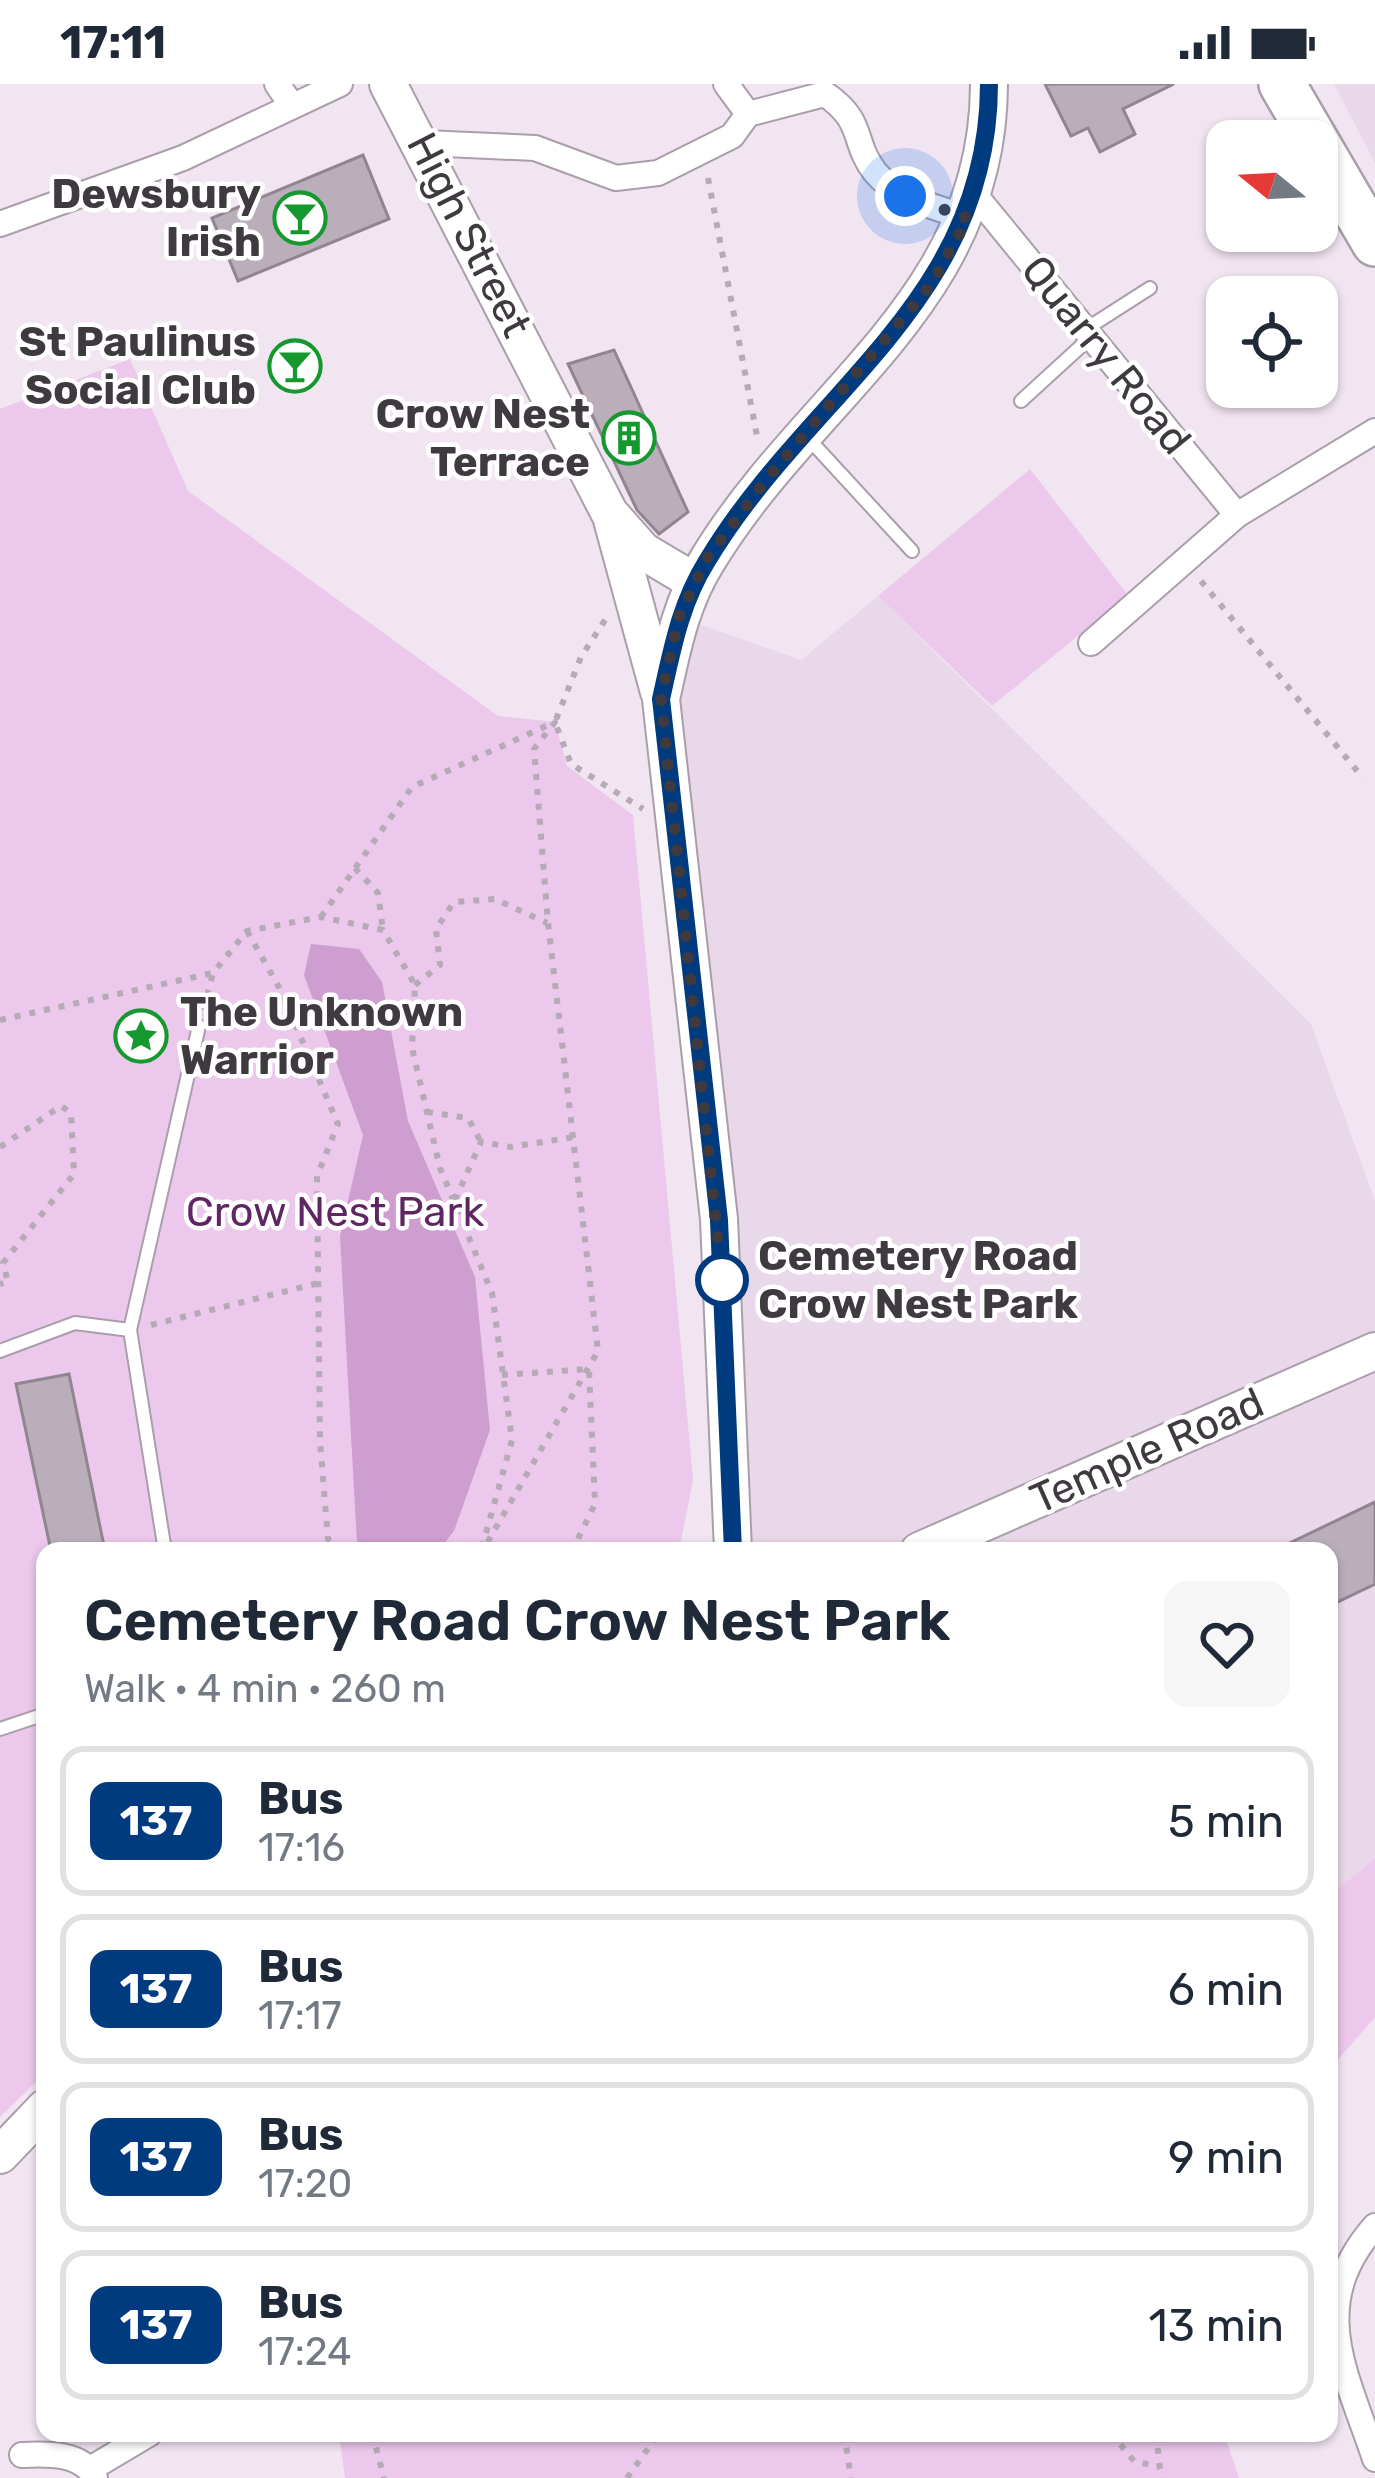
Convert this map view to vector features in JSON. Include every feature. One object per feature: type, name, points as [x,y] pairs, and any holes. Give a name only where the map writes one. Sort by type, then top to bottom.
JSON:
[{"type":"highway","points":[[1292,87],[1375,243]]},
{"type":"main road","name":"High Street","points":[[388,84],[424,143],[611,516],[661,699]]},
{"type":"main road","points":[[733,1542],[719,1220],[661,699],[679,617],[695,581],[765,481],[931,285],[971,206],[989,132],[989,84]]},
{"type":"main road","name":"High Street","points":[[611,516],[643,551],[695,581]]},
{"type":"main road","name":"Temple Road","points":[[940,1542],[1375,1351]]},
{"type":"main road","points":[[0,2155],[36,2117]]},
{"type":"street","points":[[0,224],[183,158],[284,94],[340,84]]},
{"type":"street","points":[[726,84],[748,114]]},
{"type":"street","points":[[424,143],[535,148],[616,178],[658,173],[732,136],[748,114],[827,89],[850,111],[874,171],[905,196],[971,206]]},
{"type":"street","name":"Quarry Road","points":[[971,206],[1088,333],[1237,514]]},
{"type":"street","points":[[1091,643],[1237,514],[1375,431]]},
{"type":"street","points":[[1338,2286],[1357,2247],[1375,2226]]},
{"type":"street","points":[[1338,2350],[1375,2458]]},
{"type":"street","points":[[22,2455],[58,2454],[92,2473],[137,2442]]},
{"type":"lane","points":[[1021,401],[1088,333],[1150,288]]},
{"type":"lane","points":[[805,434],[912,551]]},
{"type":"lane","points":[[164,1542],[130,1330],[199,1026]]},
{"type":"lane","points":[[0,1351],[75,1322],[130,1330]]},
{"type":"lane","points":[[0,1729],[36,1717]]},
{"type":"path","points":[[703,153],[765,481]]},
{"type":"path","points":[[1185,561],[1363,778]]},
{"type":"path","points":[[488,1542],[598,1351],[548,923],[534,749],[555,722],[592,636],[615,608],[633,596]]},
{"type":"path","points":[[555,722],[571,764],[621,799],[674,822]]},
{"type":"path","points":[[320,917],[412,788],[555,722]]},
{"type":"path","points":[[355,868],[378,893],[383,930],[415,985],[412,1048],[427,1112],[454,1202],[492,1293],[512,1440],[487,1542]]},
{"type":"path","points":[[415,985],[440,965],[436,929],[454,902],[495,899],[548,923]]},
{"type":"path","points":[[199,1026],[214,973],[247,931],[320,917],[383,930]]},
{"type":"path","points":[[247,931],[280,989],[338,1124],[317,1175],[320,1441],[331,1542]]},
{"type":"path","points":[[0,1020],[214,973]]},
{"type":"path","points":[[0,1147],[61,1106],[71,1113],[74,1174],[2,1260],[8,1282],[0,1285]]},
{"type":"path","points":[[427,1112],[468,1118],[481,1142]]},
{"type":"path","points":[[481,1142],[512,1147],[574,1137]]},
{"type":"path","points":[[454,1202],[481,1142]]},
{"type":"path","points":[[130,1330],[321,1282]]},
{"type":"path","points":[[502,1375],[589,1369]]},
{"type":"path","points":[[576,1542],[595,1504],[589,1369]]},
{"type":"path","points":[[374,2442],[384,2478]]},
{"type":"path","points":[[627,2478],[652,2442]]},
{"type":"path","points":[[845,2442],[851,2478]]},
{"type":"path","points":[[1118,2442],[1134,2461],[1160,2467]]},
{"type":"path","points":[[1157,2442],[1161,2478]]},
{"type":"shaded area","points":[[1334,84],[1375,84],[1375,163]]},
{"type":"shaded area","points":[[878,596],[1311,1024],[1375,1201],[1375,1858],[1338,1889],[1338,1542],[732,1542],[674,822],[679,617],[801,660]]},
{"type":"shaded area","points":[[311,944],[359,949],[382,982],[408,1121],[475,1277],[490,1430],[454,1531],[445,1542],[357,1542],[340,1236],[363,1135],[304,975]]},
{"type":"green space","name":"Crow Nest Park","points":[[130,359],[188,491],[498,716],[555,722],[567,766],[633,815],[693,1480],[681,1542],[36,1542],[36,2082],[0,2117],[0,409]]},
{"type":"green space","points":[[1030,469],[1128,595],[992,706],[878,596]]},
{"type":"green space","points":[[1375,1858],[1375,2017],[1338,2060],[1338,1889]]},
{"type":"green space","points":[[340,2442],[1227,2442],[1239,2478],[345,2478]]},
{"type":"building","points":[[1045,84],[1174,84],[1123,109],[1135,134],[1100,152],[1088,128],[1071,136]]},
{"type":"building","name":"Dewsbury Irish","points":[[363,155],[389,219],[238,281],[212,218]]},
{"type":"building","name":"Crow Nest Terrace","points":[[614,350],[688,512],[659,534],[637,510],[568,364]]},
{"type":"building","points":[[69,1374],[103,1542],[49,1542],[16,1384]]},
{"type":"building","points":[[1375,1502],[1375,1584],[1338,1602],[1338,1542],[1292,1542]]},
{"type":"bus line","name":"137","points":[[733,1542],[719,1220],[661,699],[679,617],[708,557],[765,481],[931,285],[968,218],[989,132],[989,84]]},
{"type":"place","name":"Dewsbury Irish","points":[[300,218]]},
{"type":"place","name":"St Paulinus Social Club","points":[[295,366]]},
{"type":"place","name":"Crow Nest Terrace","points":[[629,438]]},
{"type":"place","name":"The Unknown Warrior","points":[[141,1036]]},
{"type":"place","name":"Cemetery Road Crow Nest Park","points":[[722,1280]]},
{"type":"route","points":[[722,1280],[661,699],[679,617],[708,557],[765,481],[931,285],[968,218],[905,196]]}]
